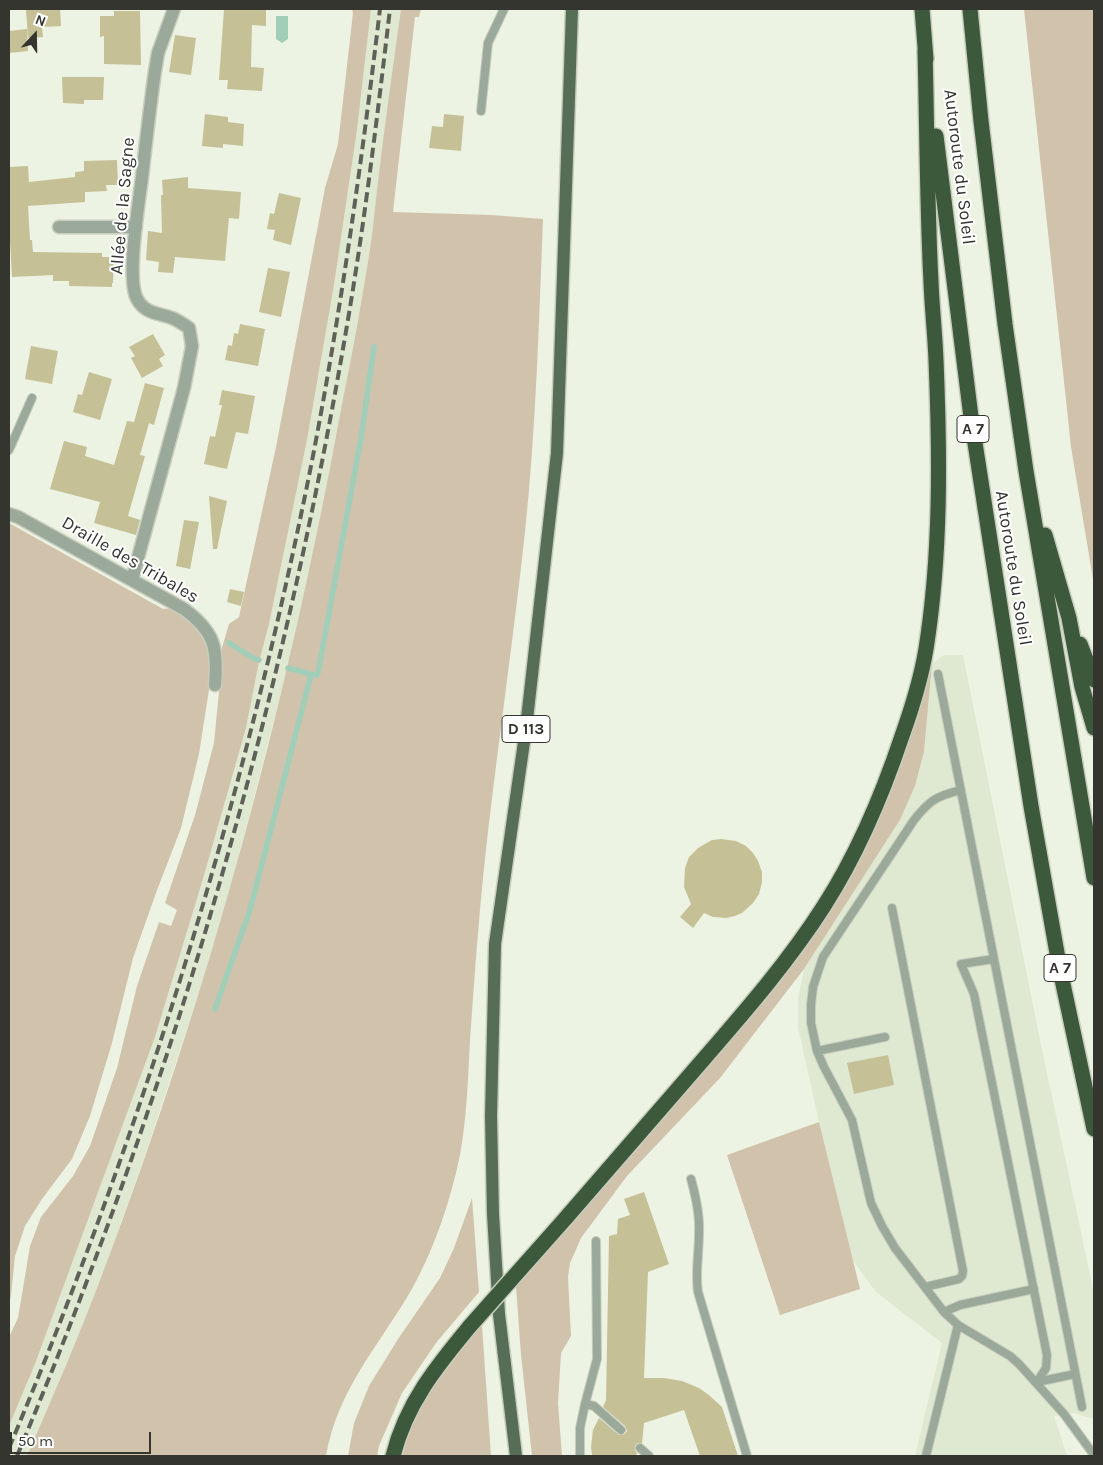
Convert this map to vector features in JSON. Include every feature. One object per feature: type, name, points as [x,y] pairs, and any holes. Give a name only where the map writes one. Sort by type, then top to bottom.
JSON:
[{"type":"highway","name":"Autoroute du Soleil","points":[[922,9],[925,50],[971,417],[1031,806],[1060,970],[1094,1129]]},
{"type":"highway","name":"Autoroute du Soleil","points":[[970,9],[1005,324],[1026,471],[1094,878]]},
{"type":"highway","points":[[393,1456],[404,1422],[427,1379],[470,1326],[758,995],[800,941],[824,906],[845,870],[870,821],[891,770],[920,680],[926,649],[938,518],[939,468],[936,358],[931,282],[925,50]]},
{"type":"highway","points":[[1026,471],[1069,618],[1082,687],[1094,728]]},
{"type":"highway","points":[[1069,618],[1094,680]]},
{"type":"main road","name":"D 113","points":[[516,1453],[499,1314],[493,1214],[491,1116],[495,944],[526,728],[557,452],[572,9]]},
{"type":"street","name":"Allée de la Sagne","points":[[132,580],[184,388],[192,346],[188,328],[171,318],[151,313],[143,307],[137,299],[132,275],[155,71],[158,54],[174,9]]},
{"type":"street","points":[[59,228],[136,227]]},
{"type":"street","name":"Draille des Tribales","points":[[9,514],[18,517],[132,580],[184,609],[196,618],[213,641],[216,655],[215,685]]},
{"type":"lane","points":[[481,111],[488,43],[504,9]]},
{"type":"lane","points":[[9,450],[32,398]]},
{"type":"lane","points":[[938,674],[1082,1407]]},
{"type":"lane","points":[[961,790],[934,799],[924,807],[824,957],[813,987],[811,1023],[817,1051],[852,1120],[871,1203],[895,1248],[944,1312],[958,1325],[1010,1356],[1037,1382],[1094,1454]]},
{"type":"lane","points":[[892,908],[963,1271],[959,1280],[925,1287]]},
{"type":"lane","points":[[994,959],[961,964],[974,994],[1047,1355],[1046,1368],[1037,1382]]},
{"type":"lane","points":[[817,1051],[885,1036]]},
{"type":"lane","points":[[691,1179],[698,1203],[699,1217],[696,1279],[698,1292],[747,1456]]},
{"type":"lane","points":[[580,1456],[580,1428],[597,1359],[596,1241]]},
{"type":"lane","points":[[944,1312],[960,1305],[1034,1289]]},
{"type":"lane","points":[[926,1456],[958,1325]]},
{"type":"lane","points":[[1037,1382],[1075,1374]]},
{"type":"lane","points":[[585,1404],[594,1406],[621,1430]]},
{"type":"lane","points":[[640,1448],[649,1456]]},
{"type":"shaded area","points":[[352,9],[371,9],[357,130],[334,285],[307,440],[246,728],[155,1037],[35,1364],[9,1426],[9,1337],[18,1318],[30,1246],[41,1217],[73,1176],[90,1146],[117,1068],[137,986],[159,922],[171,926],[177,910],[165,903],[195,815],[214,743],[221,651],[229,624],[239,617],[276,447],[325,188],[338,144]]},
{"type":"shaded area","points":[[371,9],[401,9],[370,254],[324,505],[288,665],[230,891],[194,1008],[102,1277],[27,1456],[9,1456],[9,1426],[35,1364],[155,1037],[246,728],[307,440],[334,285],[357,130]]},
{"type":"shaded area","points":[[401,9],[421,9],[419,17],[415,17],[393,212],[492,215],[543,219],[537,376],[529,493],[484,868],[464,1126],[452,1189],[435,1239],[421,1272],[350,1388],[340,1409],[326,1456],[27,1456],[75,1343],[141,1169],[211,954],[271,736],[321,515],[356,330],[370,247]]},
{"type":"shaded area","points":[[1024,9],[1094,9],[1094,585],[1071,447]]},
{"type":"shaded area","points":[[276,16],[288,16],[288,39],[282,43],[276,39]]},
{"type":"shaded area","points":[[9,523],[163,609],[172,608],[188,617],[209,646],[211,677],[199,754],[181,828],[133,958],[112,1043],[90,1116],[72,1159],[42,1199],[25,1226],[15,1256],[9,1304]]},
{"type":"shaded area","points":[[944,655],[963,655],[1041,1045],[1094,1293],[1094,1419],[1073,1413],[1054,1416],[1067,1456],[915,1456],[942,1343],[876,1292],[852,1259],[798,1027],[798,998],[804,969],[900,820],[915,786],[924,752],[932,663]]},
{"type":"shaded area","points":[[932,663],[924,752],[915,786],[900,820],[804,969],[720,1078],[627,1176],[581,1238],[570,1263],[568,1277],[571,1336],[561,1353],[558,1403],[562,1456],[532,1456],[516,1287],[771,988],[842,890],[867,845],[887,799],[911,735]]},
{"type":"shaded area","points":[[819,1122],[860,1289],[780,1315],[727,1155]]},
{"type":"shaded area","points":[[472,1198],[479,1292],[436,1343],[402,1393],[379,1446],[377,1456],[348,1456],[354,1423],[369,1386],[398,1339],[440,1278],[454,1248]]},
{"type":"shaded area","points":[[482,1325],[491,1456],[400,1456],[414,1414],[427,1391],[448,1361]]},
{"type":"building","points":[[60,9],[61,26],[42,27],[43,37],[28,38],[26,10]]},
{"type":"building","points":[[224,9],[266,9],[266,26],[252,25],[251,67],[264,68],[262,91],[227,89],[228,80],[219,80]]},
{"type":"building","points":[[114,11],[140,11],[141,65],[104,64],[104,36],[100,37],[100,16],[114,16]]},
{"type":"building","points":[[27,29],[28,51],[9,53],[9,31]]},
{"type":"building","points":[[175,35],[196,38],[191,75],[169,72]]},
{"type":"building","points":[[62,77],[104,77],[103,100],[84,100],[84,104],[63,103]]},
{"type":"building","points":[[205,114],[228,117],[228,122],[244,124],[243,146],[223,144],[223,148],[202,146]]},
{"type":"building","points":[[444,114],[464,116],[461,151],[429,148],[432,126],[443,127]]},
{"type":"building","points":[[117,160],[118,185],[106,185],[107,191],[85,192],[85,202],[28,206],[30,240],[32,240],[33,252],[102,253],[102,257],[109,257],[109,260],[114,260],[112,287],[69,286],[69,281],[53,281],[53,275],[12,277],[9,223],[9,167],[28,166],[29,182],[75,177],[75,172],[84,171],[84,161]]},
{"type":"building","points":[[188,177],[188,188],[241,192],[239,219],[229,218],[225,261],[175,257],[173,273],[158,272],[159,262],[146,260],[148,231],[162,233],[162,180]]},
{"type":"building","points":[[279,193],[301,198],[291,245],[273,240],[275,230],[267,229],[270,213],[274,214]]},
{"type":"building","points":[[268,268],[290,272],[281,317],[259,312]]},
{"type":"building","points":[[240,324],[265,329],[258,366],[225,360],[228,345],[232,346],[234,333],[238,334]]},
{"type":"building","points":[[153,334],[165,355],[159,359],[163,366],[142,378],[131,358],[135,356],[129,347]]},
{"type":"building","points":[[31,346],[58,351],[52,384],[25,379]]},
{"type":"building","points":[[89,372],[112,379],[100,420],[73,412],[78,394],[82,395]]},
{"type":"building","points":[[145,383],[164,388],[154,425],[149,423],[140,455],[145,456],[128,516],[140,520],[136,535],[94,523],[100,502],[50,489],[64,441],[87,447],[85,456],[114,465],[127,421],[134,422]]},
{"type":"building","points":[[222,390],[255,396],[248,434],[236,432],[227,469],[204,464],[210,436],[215,437],[222,405],[219,405]]},
{"type":"building","points":[[209,496],[227,501],[217,549],[213,549]]},
{"type":"building","points":[[184,520],[199,522],[190,569],[176,566]]},
{"type":"building","points":[[230,589],[244,592],[241,606],[227,602]]},
{"type":"building","points":[[712,840],[736,841],[746,846],[753,853],[762,872],[759,894],[753,903],[742,913],[726,918],[713,917],[704,913],[693,928],[680,917],[691,904],[684,887],[685,868],[689,857],[698,848]]},
{"type":"building","points":[[888,1055],[894,1085],[854,1094],[847,1063]]},
{"type":"building","points":[[644,1192],[669,1264],[648,1272],[644,1378],[664,1378],[682,1381],[699,1388],[709,1395],[722,1407],[738,1456],[700,1456],[684,1410],[644,1423],[642,1443],[638,1443],[635,1446],[636,1456],[592,1456],[593,1430],[599,1418],[619,1435],[625,1434],[627,1431],[625,1426],[603,1407],[606,1400],[609,1236],[617,1234],[618,1219],[630,1215],[624,1199]]},
{"type":"waterway","points":[[288,668],[314,675],[318,673],[361,438],[374,347]]},
{"type":"waterway","points":[[229,643],[259,660]]},
{"type":"waterway","points":[[215,1009],[250,910],[311,675]]},
{"type":"railway","points":[[9,1448],[58,1328],[146,1085],[186,962],[222,838],[255,713],[285,587],[323,405],[350,235],[380,9]]},
{"type":"railway","points":[[17,1456],[72,1321],[123,1184],[170,1046],[213,906],[252,766],[287,624],[318,481],[345,337],[364,214],[390,9]]}]
